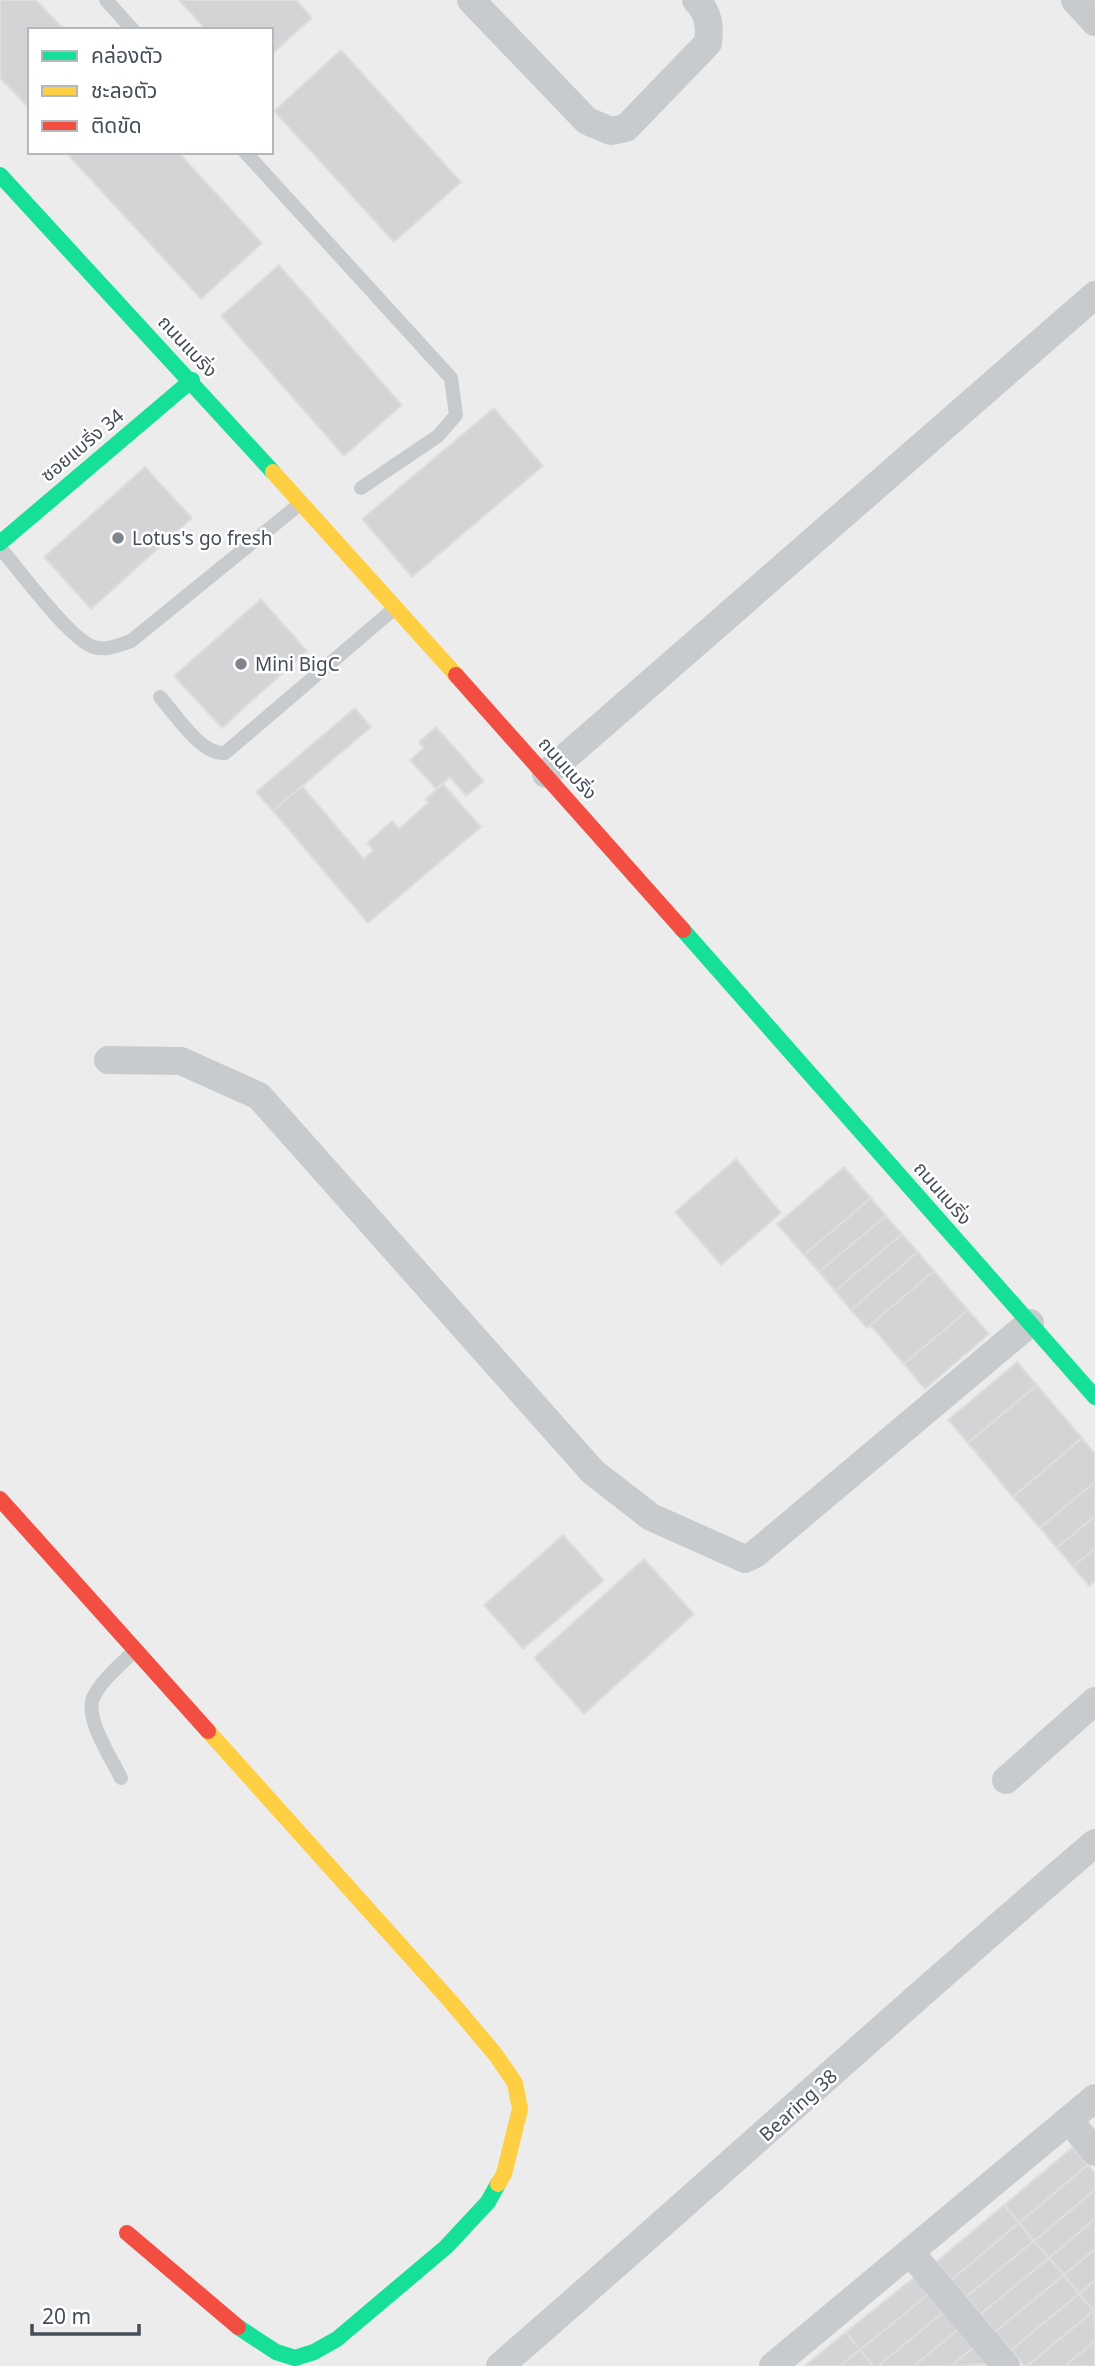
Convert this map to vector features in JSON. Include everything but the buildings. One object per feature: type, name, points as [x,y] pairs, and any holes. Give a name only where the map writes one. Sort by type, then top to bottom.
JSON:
[{"type":"main road","name":"ถนนแบริ่ง","points":[[0,175],[397,607],[1095,1397]]},
{"type":"main road","name":"ซอยแบริ่ง 34","points":[[0,545],[191,380]]},
{"type":"main road","points":[[0,1499],[452,2003],[495,2054],[515,2083],[520,2109],[504,2174],[488,2202],[446,2247],[337,2339],[314,2352],[295,2358],[276,2352],[238,2327],[127,2233]]},
{"type":"street","points":[[471,0],[587,121],[611,131],[626,128],[708,43],[710,24],[703,7],[696,0]]},
{"type":"street","points":[[1075,0],[1095,22]]},
{"type":"street","points":[[546,774],[1095,295]]},
{"type":"street","points":[[108,1060],[181,1061],[259,1096],[593,1472],[651,1517],[745,1559],[755,1554],[1030,1323]]},
{"type":"street","points":[[1006,1780],[1095,1701]]},
{"type":"street","name":"Bearing 38","points":[[500,2366],[1095,1843]]},
{"type":"street","points":[[773,2366],[1095,2098]]},
{"type":"street","points":[[1069,2120],[1095,2152]]},
{"type":"street","points":[[910,2252],[1006,2366]]},
{"type":"lane","points":[[106,0],[131,28]]},
{"type":"lane","points":[[247,154],[451,378],[456,415],[439,436],[362,488]]},
{"type":"lane","points":[[0,545],[73,633],[93,647],[112,648],[131,641],[302,502]]},
{"type":"lane","points":[[160,697],[205,749],[216,754],[225,753],[397,607]]},
{"type":"lane","points":[[121,1778],[90,1716],[92,1698],[136,1649]]},
{"type":"traffic: fast","points":[[0,175],[273,472]]},
{"type":"traffic: fast","points":[[0,543],[192,380]]},
{"type":"traffic: fast","points":[[683,930],[1095,1397]]},
{"type":"traffic: fast","points":[[238,2327],[276,2352],[295,2358],[314,2352],[337,2339],[446,2247],[488,2202],[498,2184]]},
{"type":"traffic: slow","points":[[273,472],[456,675]]},
{"type":"traffic: slow","points":[[208,1731],[452,2003],[495,2054],[515,2083],[520,2109],[504,2174],[498,2184]]},
{"type":"traffic: jam","points":[[456,675],[683,930]]},
{"type":"traffic: jam","points":[[0,1499],[208,1731]]},
{"type":"traffic: jam","points":[[127,2233],[238,2327]]},
{"type":"place","name":"Lotus's go fresh","points":[[118,538]]},
{"type":"place","name":"Mini BigC","points":[[241,664]]}]
